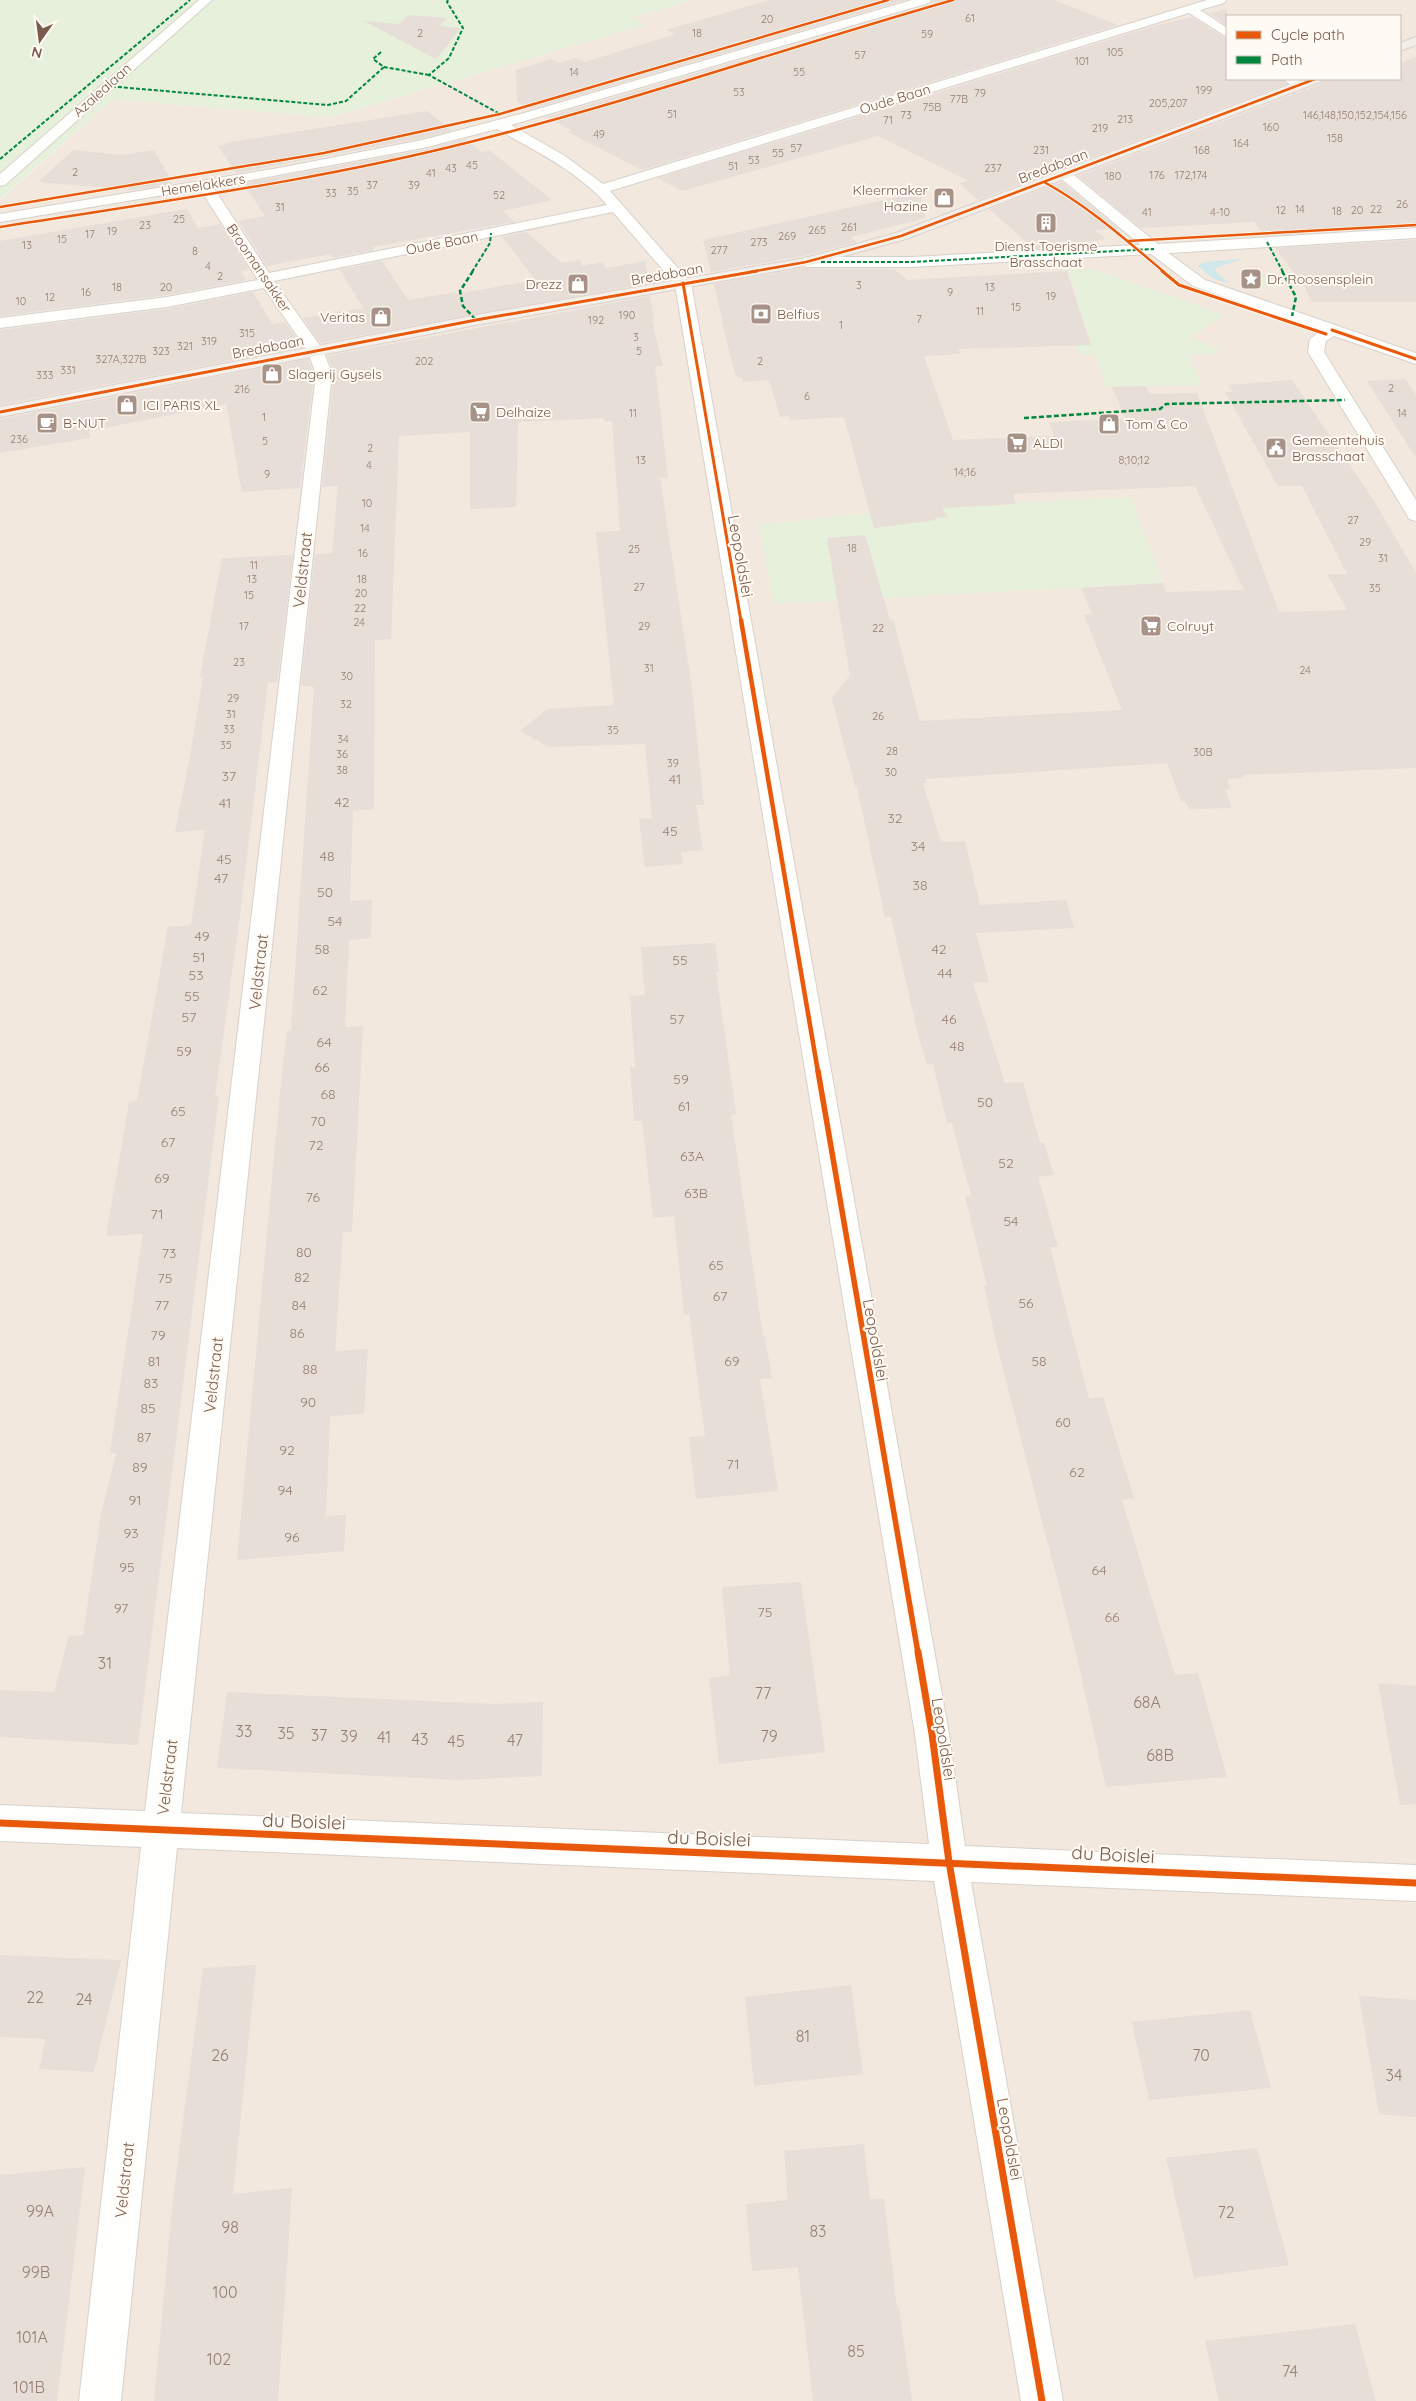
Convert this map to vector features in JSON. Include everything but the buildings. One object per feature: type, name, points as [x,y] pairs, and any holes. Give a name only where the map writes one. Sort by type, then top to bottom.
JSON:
[{"type":"main road","points":[[1401,47],[1416,41]]},
{"type":"main road","name":"Bredabaan","points":[[0,412],[315,350],[806,262],[901,236],[1064,174],[1294,82],[1308,80]]},
{"type":"street","name":"Azalealaan","points":[[0,182],[206,0]]},
{"type":"street","name":"Hemelakkers","points":[[0,218],[384,153],[499,124],[925,0]]},
{"type":"street","name":"Oude Baan","points":[[601,189],[1220,0]]},
{"type":"street","points":[[1190,9],[1226,33]]},
{"type":"street","points":[[499,124],[560,159],[601,189],[682,283]]},
{"type":"street","points":[[1064,174],[1199,284],[1416,359]]},
{"type":"street","name":"Broomansakker","points":[[204,184],[315,350]]},
{"type":"street","name":"Oude Baan","points":[[0,323],[167,302],[617,207]]},
{"type":"street","points":[[806,262],[912,262],[1416,233]]},
{"type":"street","name":"Leopoldslei","points":[[682,283],[930,1725],[949,1862],[1042,2401]]},
{"type":"street","points":[[1332,330],[1318,339],[1316,352],[1416,515]]},
{"type":"street","name":"Veldstraat","points":[[100,2401],[161,1830],[323,384],[324,374],[315,350]]},
{"type":"street","name":"du Boislei","points":[[0,1822],[1416,1883]]},
{"type":"shaded area","points":[[695,0],[1416,0],[1416,2401],[0,2401],[0,200],[114,99],[331,117],[644,25],[631,19],[632,17]]},
{"type":"green space","points":[[0,0],[695,0],[632,17],[645,25],[331,117],[114,99],[0,199]]},
{"type":"green space","points":[[1094,269],[1224,315],[1190,338],[1220,349],[1213,354],[1189,355],[1201,385],[1106,387],[1094,354],[1078,354],[1064,302],[1079,299],[1067,270]]},
{"type":"green space","points":[[1260,275],[1270,278],[1273,284],[1258,287],[1246,281],[1249,276]]},
{"type":"green space","points":[[1131,497],[1163,583],[774,604],[758,525],[884,511],[892,526],[947,517],[941,506]]},
{"type":"water","points":[[1243,259],[1215,268],[1216,272],[1230,284],[1212,278],[1198,266],[1203,262]]},
{"type":"marked path","points":[[0,159],[190,0]]},
{"type":"marked path","points":[[448,0],[447,2],[463,28],[449,58],[429,75],[500,114]]},
{"type":"marked path","points":[[381,52],[373,59],[384,67],[429,75]]},
{"type":"marked path","points":[[106,86],[328,105],[346,101],[384,67]]},
{"type":"marked path","points":[[476,320],[463,306],[460,291],[490,243],[491,233]]},
{"type":"marked path","points":[[1267,242],[1296,297],[1292,316]]},
{"type":"marked path","points":[[821,262],[912,262],[1154,249]]},
{"type":"marked path","points":[[1024,418],[1160,409],[1166,404],[1345,400]]},
{"type":"cycle path","points":[[0,207],[324,153],[500,114],[888,0]]},
{"type":"cycle path","points":[[0,227],[236,190],[412,156],[531,126],[953,0]]},
{"type":"cycle path","points":[[0,412],[476,320],[806,262],[901,236],[1312,80]]},
{"type":"cycle path","points":[[1044,182],[1068,195],[1111,227],[1179,285],[1326,334]]},
{"type":"cycle path","points":[[1128,241],[1416,225]]},
{"type":"cycle path","points":[[683,283],[932,1734],[949,1862],[1042,2401]]},
{"type":"cycle path","points":[[1332,330],[1416,359]]},
{"type":"cycle path","points":[[0,1823],[1416,1883]]},
{"type":"place","name":"Kleermaker Hazine","points":[[944,198]]},
{"type":"place","name":"Dienst Toerisme Brasschaat","points":[[1046,223]]},
{"type":"place","name":"Dr. Roosensplein","points":[[1251,279]]},
{"type":"place","name":"Drezz","points":[[578,284]]},
{"type":"place","name":"Belfius","points":[[761,314]]},
{"type":"place","name":"Veritas","points":[[381,317]]},
{"type":"place","name":"Slagerij Gysels","points":[[272,374]]},
{"type":"place","name":"ICI PARIS XL","points":[[127,405]]},
{"type":"place","name":"Delhaize","points":[[480,412]]},
{"type":"place","name":"B-NUT","points":[[47,423]]},
{"type":"place","name":"Tom & Co","points":[[1109,424]]},
{"type":"place","name":"ALDI","points":[[1017,443]]},
{"type":"place","name":"Gemeentehuis Brasschaat","points":[[1276,448]]},
{"type":"place","name":"Colruyt","points":[[1151,626]]}]
